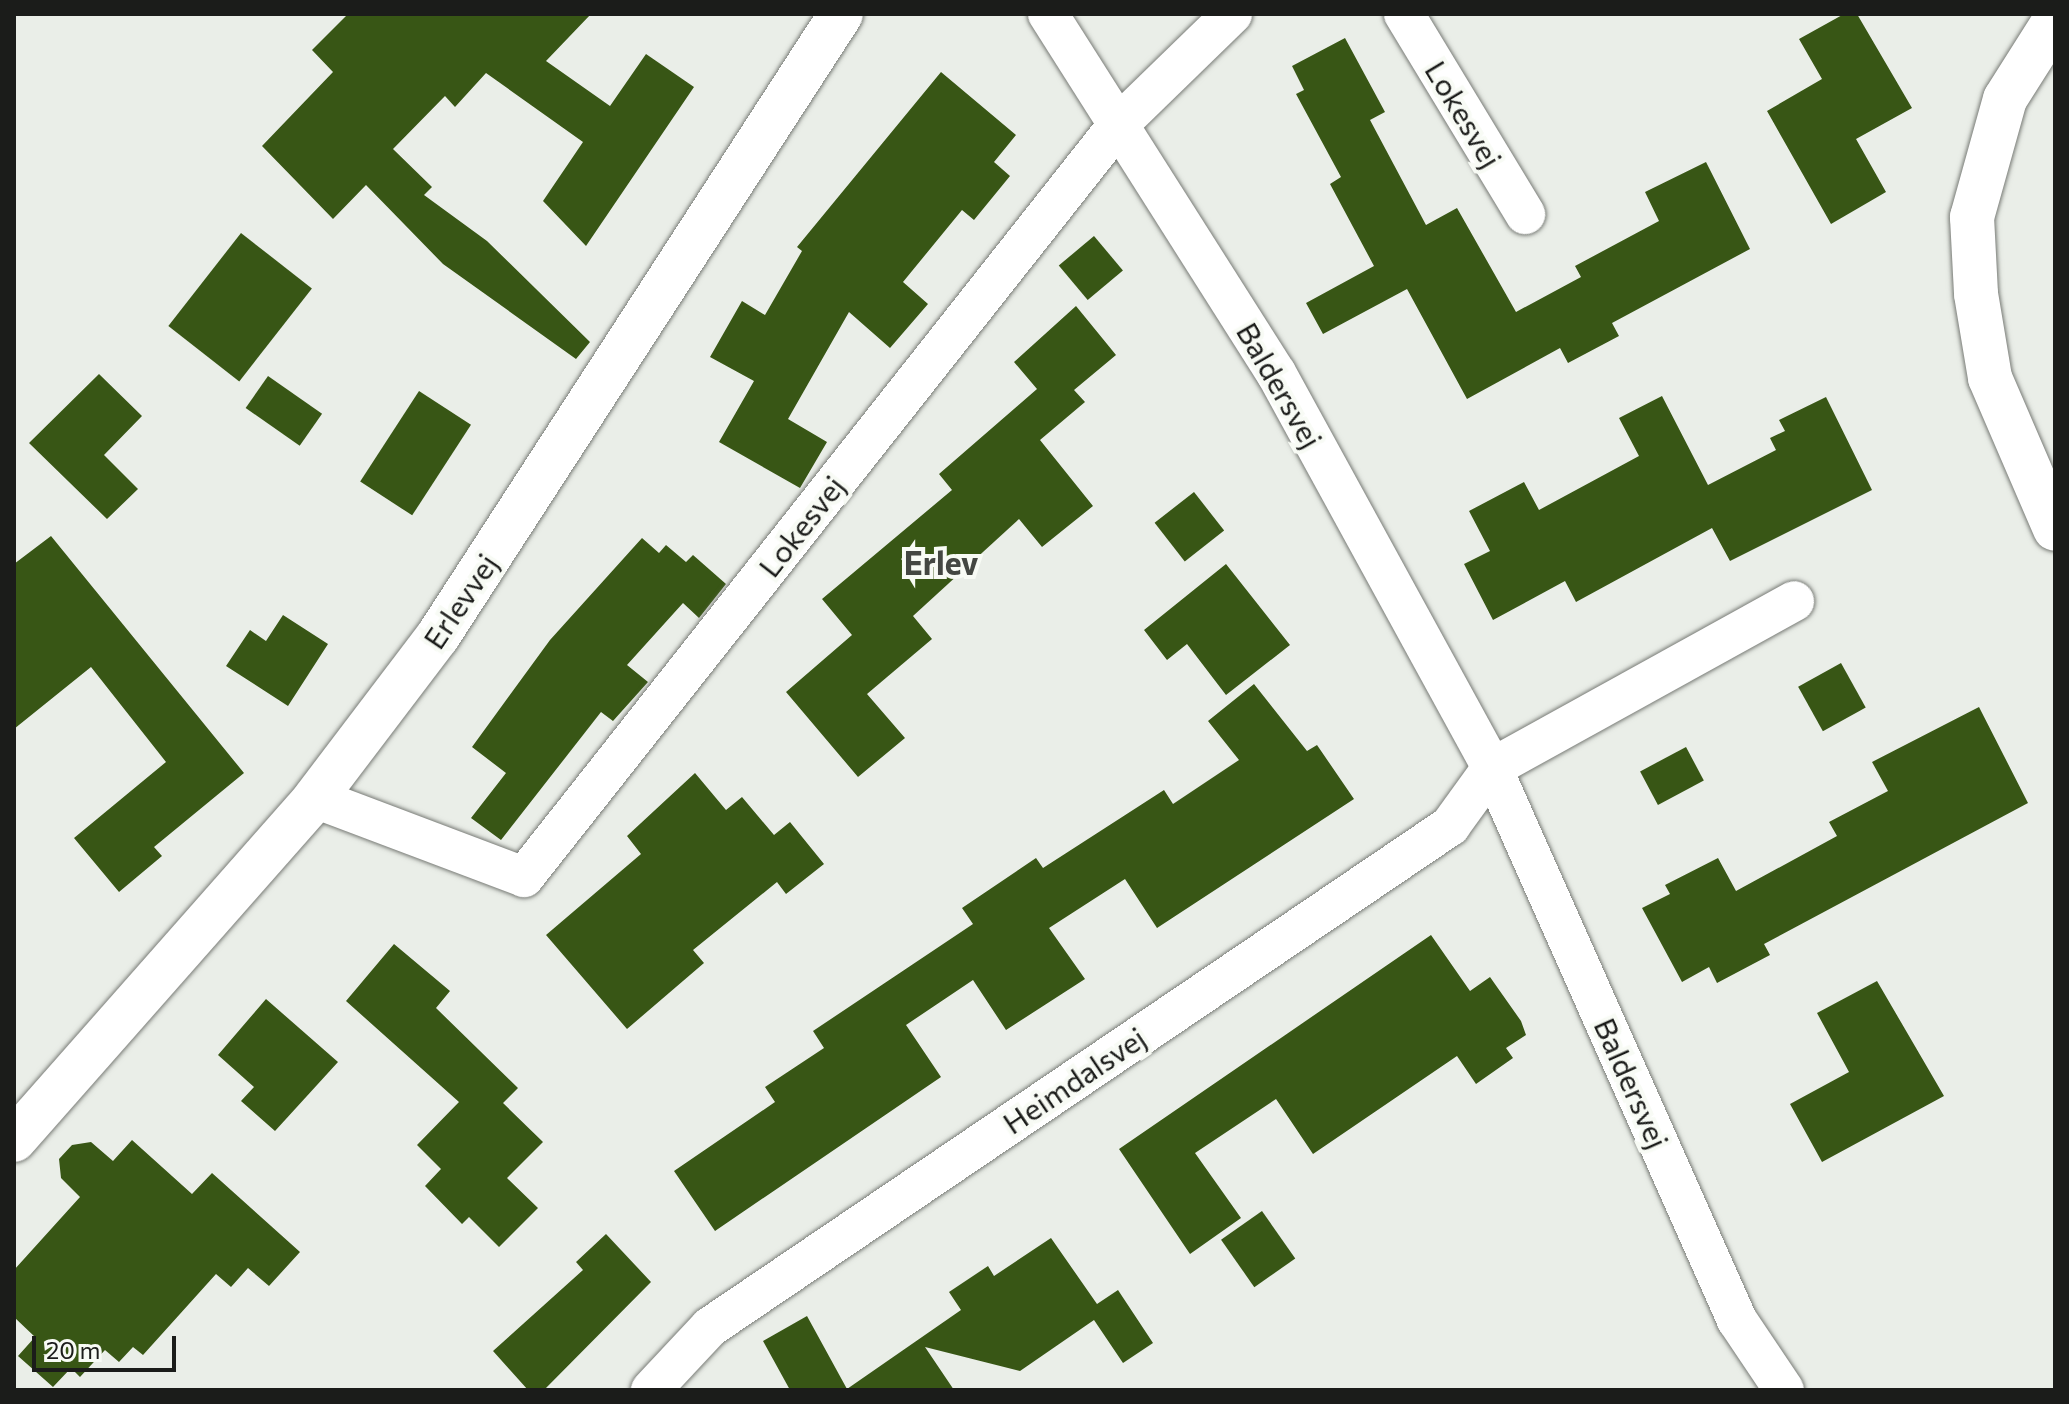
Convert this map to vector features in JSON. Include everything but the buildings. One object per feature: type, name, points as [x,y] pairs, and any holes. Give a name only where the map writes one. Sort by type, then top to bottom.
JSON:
[{"type":"street","name":"Erlevvej","points":[[14,1140],[315,798],[438,636],[841,14]]},
{"type":"street","name":"Baldersvej","points":[[1048,14],[1276,373],[1492,768],[1737,1320],[1784,1390]]},
{"type":"street","name":"Lokesvej","points":[[315,798],[524,877],[1118,125],[1232,14]]},
{"type":"street","name":"Lokesvej","points":[[1404,14],[1525,214]]},
{"type":"street","points":[[2055,20],[2005,99],[1972,217],[1976,294],[1990,378],[2055,529]]},
{"type":"street","points":[[1492,768],[1794,601]]},
{"type":"street","name":"Heimdalsvej","points":[[651,1390],[710,1327],[1450,826],[1492,768]]},
{"type":"district","name":"Erlev","points":[[941,562]]}]
